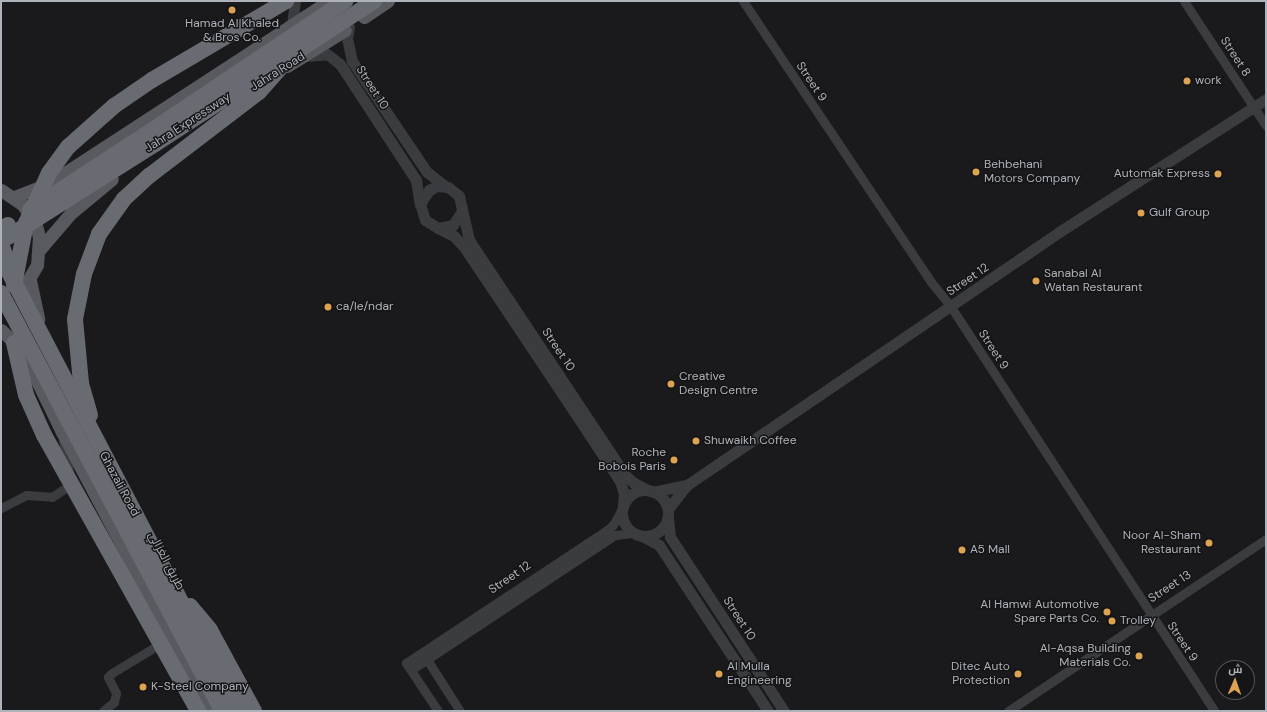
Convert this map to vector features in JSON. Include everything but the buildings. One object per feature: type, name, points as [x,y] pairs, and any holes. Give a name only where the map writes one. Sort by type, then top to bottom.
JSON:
[{"type":"highway","points":[[198,711],[37,422],[26,396],[14,343],[14,281],[21,241],[32,206],[49,173],[68,147],[90,125],[152,80],[286,1]]},
{"type":"highway","name":"Jahra Expressway","points":[[1,229],[345,1]]},
{"type":"highway","name":"Jahra Expressway","points":[[1,242],[298,56],[374,1]]},
{"type":"highway","points":[[101,451],[81,383],[76,351],[75,319],[78,297],[93,247],[110,216],[124,199],[179,151],[259,92],[298,56]]},
{"type":"highway","points":[[1,242],[11,277]]},
{"type":"highway","name":"Ghazali Road","points":[[1,257],[238,711]]},
{"type":"highway","name":"Ghazali Road","points":[[1,293],[222,711]]},
{"type":"highway","points":[[190,606],[210,630],[235,672],[254,711]]},
{"type":"main road","points":[[14,197],[48,184],[329,1]]},
{"type":"main road","name":"Jahra Road","points":[[40,249],[71,213],[111,180],[298,56],[388,1]]},
{"type":"main road","points":[[1,190],[14,197],[23,205],[36,225],[40,249],[37,265],[30,280],[18,294],[1,304]]},
{"type":"main road","name":"طريق الغزالي","points":[[30,280],[38,321],[245,711]]},
{"type":"main road","points":[[1,330],[22,350],[62,432],[210,711]]},
{"type":"street","points":[[292,25],[295,1]]},
{"type":"street","points":[[745,4],[755,1]]},
{"type":"street","name":"Street 8","points":[[1184,1],[1266,126]]},
{"type":"street","name":"Street 9","points":[[745,4],[931,282],[951,307],[1214,711]]},
{"type":"street","name":"Street 10","points":[[349,26],[346,38],[352,62],[427,172],[445,186]]},
{"type":"street","name":"Street 10","points":[[298,56],[317,52],[327,54],[340,64],[416,180],[420,204]]},
{"type":"street","name":"Street 12","points":[[668,513],[687,485],[951,307],[1059,232],[1266,99]]},
{"type":"street","points":[[445,186],[459,196],[462,211],[454,224],[438,228],[425,220],[420,204],[429,190],[445,186]]},
{"type":"street","name":"Street 10","points":[[462,211],[469,240],[564,389],[620,481],[624,494],[623,508]]},
{"type":"street","name":"Street 10","points":[[438,228],[454,236],[464,247],[625,475],[634,483],[652,491]]},
{"type":"street","points":[[1,508],[26,495],[52,497],[69,484],[70,476],[62,432]]},
{"type":"street","name":"Street 12","points":[[652,491],[687,485]]},
{"type":"street","points":[[637,535],[649,536],[662,530],[668,513],[660,496],[652,491],[636,492],[623,508],[624,523],[637,535],[659,546],[768,711]]},
{"type":"street","name":"Street 12","points":[[424,656],[607,530],[613,525],[623,508]]},
{"type":"street","name":"Street 10","points":[[668,513],[670,537],[784,711]]},
{"type":"street","name":"Street 12","points":[[438,711],[408,666],[615,535],[637,535]]},
{"type":"street","name":"Street 13","points":[[1008,711],[1150,614],[1266,539]]},
{"type":"street","points":[[103,711],[114,702],[116,694],[108,677],[122,665],[163,642],[166,630]]},
{"type":"street","points":[[424,656],[460,711]]},
{"type":"place","name":"Hamad Al Khaled & Bros Co.","points":[[232,10]]},
{"type":"place","name":"work","points":[[1187,81]]},
{"type":"place","name":"Behbehani Motors Company","points":[[976,172]]},
{"type":"place","name":"Automak Express","points":[[1218,174]]},
{"type":"place","name":"Gulf Group","points":[[1141,213]]},
{"type":"place","name":"Sanabal Al Watan Restaurant","points":[[1036,281]]},
{"type":"place","name":"ca/le/ndar","points":[[328,307]]},
{"type":"place","name":"Creative Design Centre","points":[[671,384]]},
{"type":"place","name":"Shuwaikh Coffee","points":[[696,441]]},
{"type":"place","name":"Roche Bobois Paris","points":[[674,460]]},
{"type":"place","name":"Noor Al-Sham Restaurant","points":[[1209,543]]},
{"type":"place","name":"A5 Mall","points":[[962,550]]},
{"type":"place","name":"Al Hamwi Automotive Spare Parts Co.","points":[[1107,612]]},
{"type":"place","name":"Trolley","points":[[1112,621]]},
{"type":"place","name":"Al-Aqsa Building Materials Co.","points":[[1139,656]]},
{"type":"place","name":"Al Mulla Engineering","points":[[719,674]]},
{"type":"place","name":"Ditec Auto Protection","points":[[1018,674]]},
{"type":"place","name":"K-Steel Company","points":[[143,687]]}]
